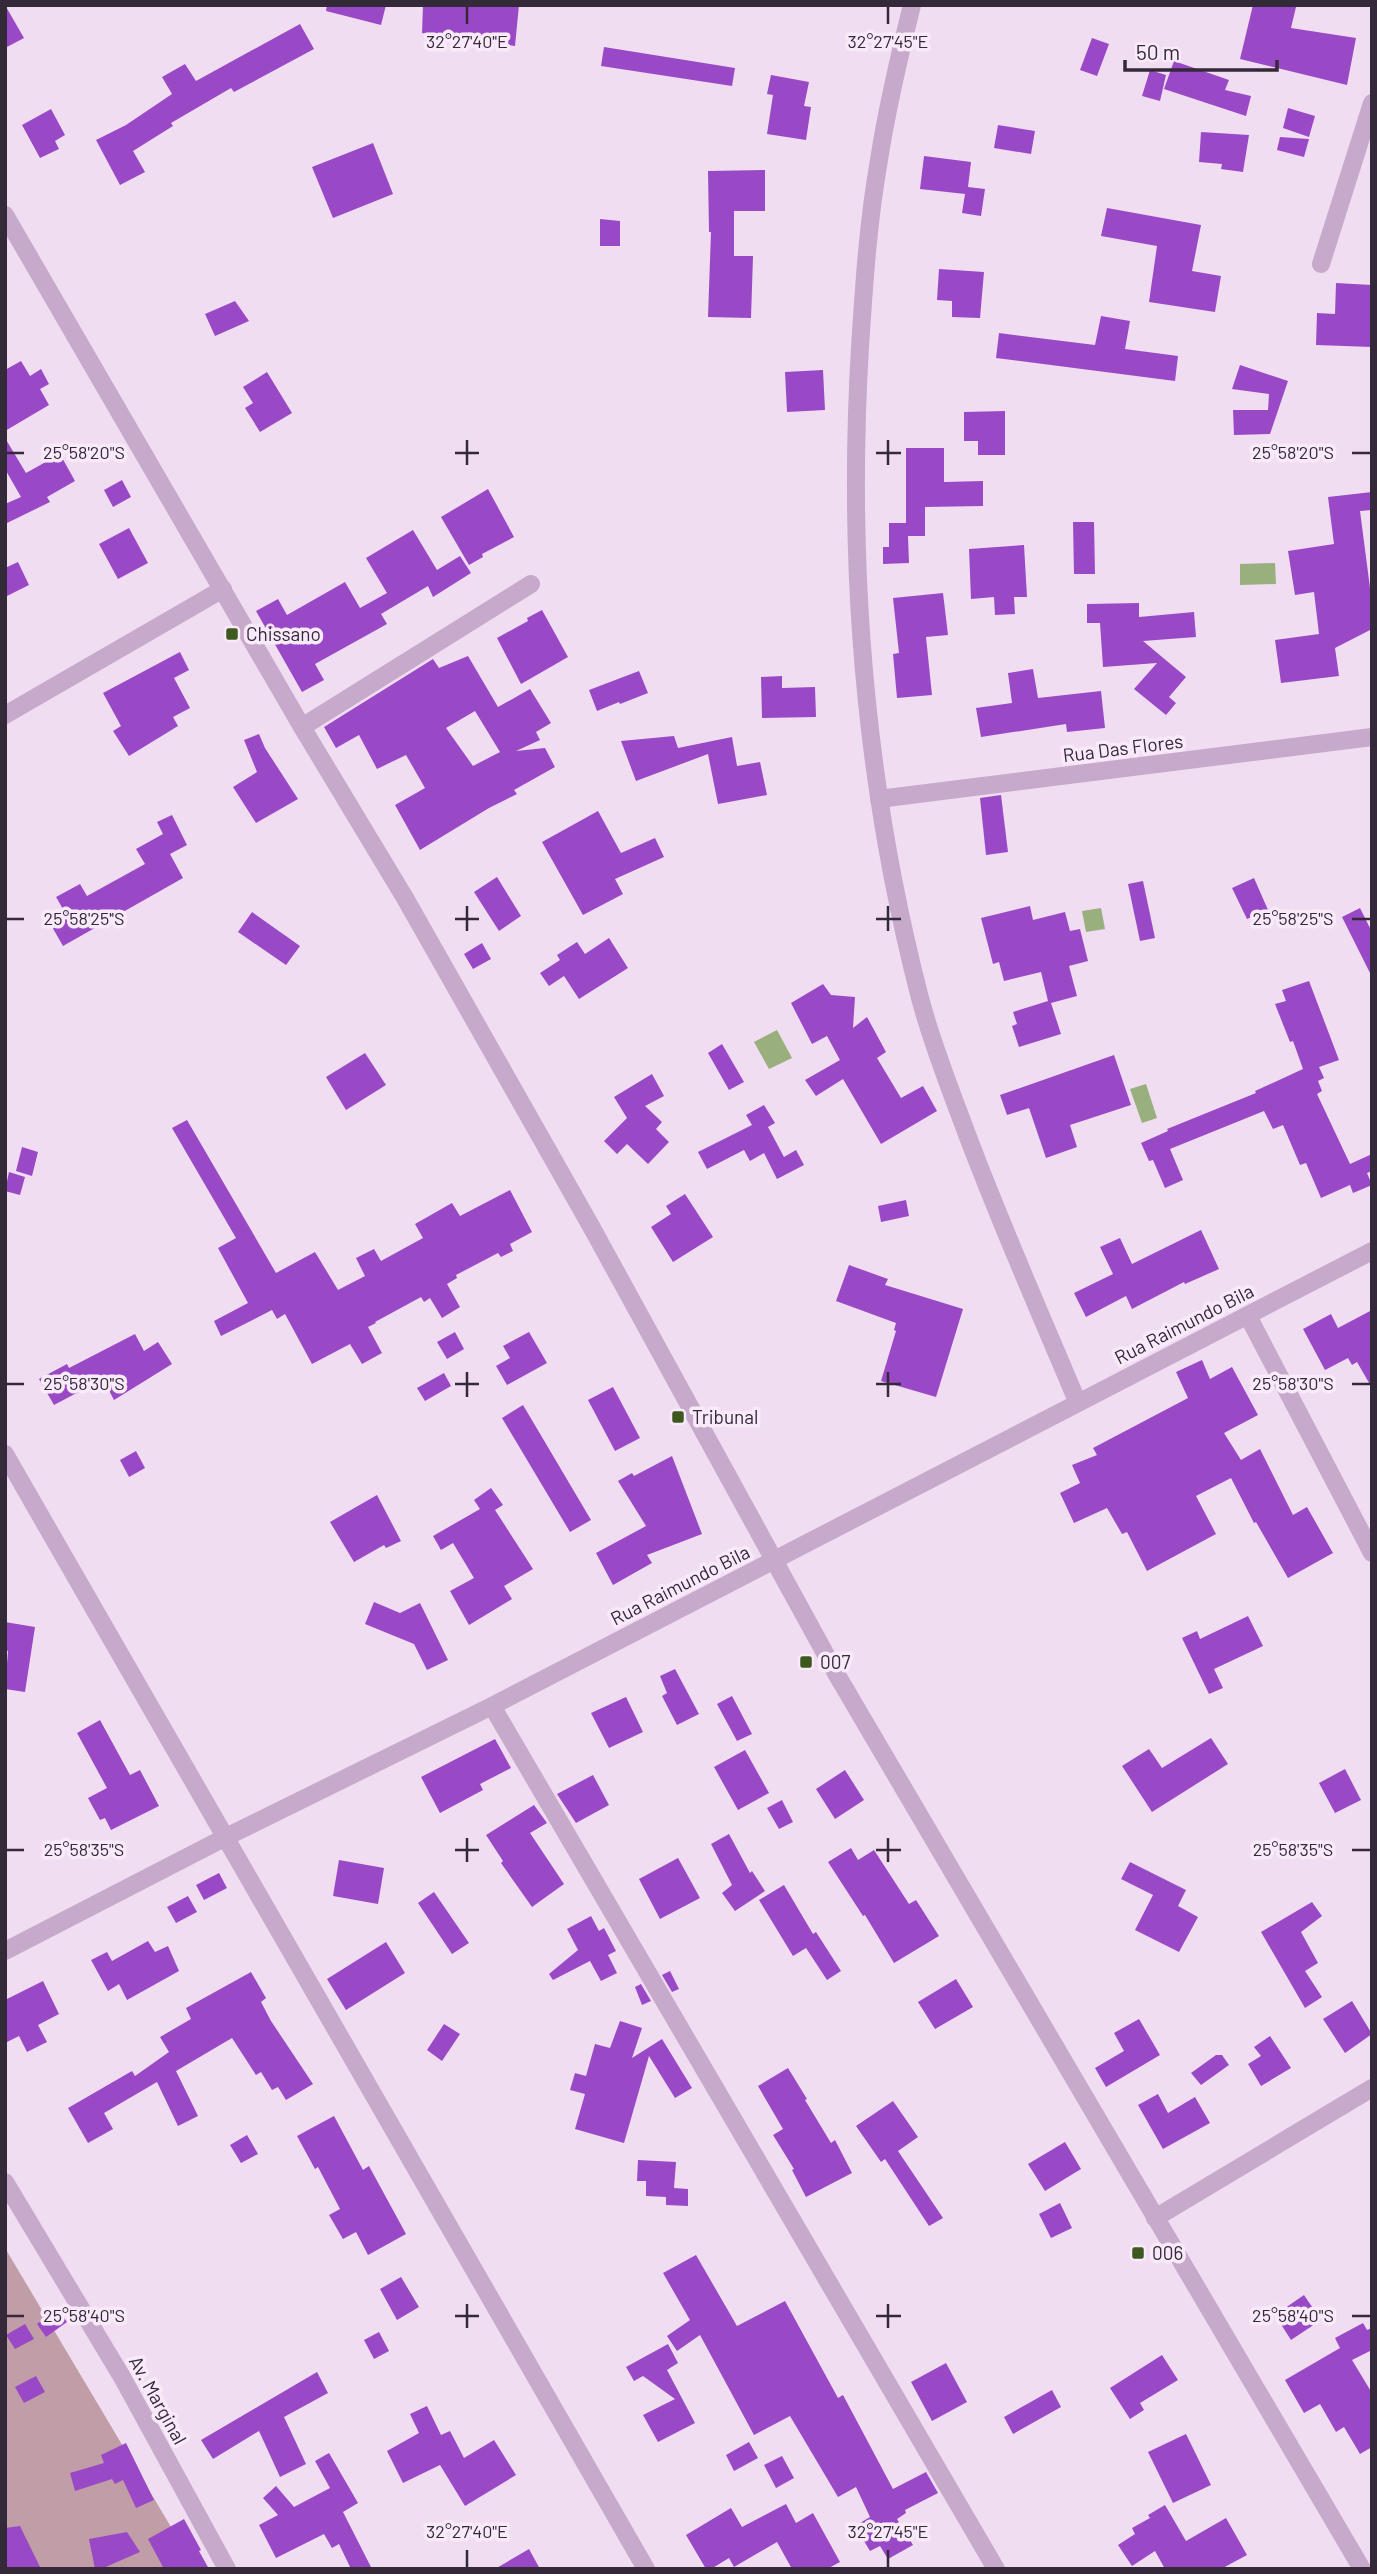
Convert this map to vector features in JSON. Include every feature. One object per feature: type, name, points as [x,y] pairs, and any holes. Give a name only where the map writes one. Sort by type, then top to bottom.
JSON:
[{"type":"street","points":[[912,5],[878,162],[863,299],[855,427],[855,533],[860,640],[878,799],[921,1000],[949,1086],[986,1188],[1077,1401]]},
{"type":"street","points":[[1321,264],[1372,103]]},
{"type":"street","points":[[5,215],[418,922],[592,1228],[837,1675],[1362,2569]]},
{"type":"street","points":[[302,727],[531,584]]},
{"type":"street","points":[[5,715],[223,589]]},
{"type":"street","name":"Rua Das Flores","points":[[878,799],[1372,737]]},
{"type":"street","name":"Rua Raimundo Bila","points":[[5,1951],[226,1836],[492,1706],[1077,1401],[1372,1251]]},
{"type":"street","points":[[1248,1316],[1372,1553]]},
{"type":"street","points":[[5,1454],[646,2569]]},
{"type":"street","points":[[492,1706],[996,2569]]},
{"type":"street","points":[[1155,2218],[1372,2088]]},
{"type":"street","name":"Av. Marginal","points":[[5,2182],[122,2377],[227,2569]]},
{"type":"shaded area","points":[[1275,563],[1276,584],[1240,585],[1240,564]]},
{"type":"shaded area","points":[[1101,908],[1105,929],[1086,932],[1082,911]]},
{"type":"shaded area","points":[[777,1030],[792,1058],[769,1069],[754,1042]]},
{"type":"shaded area","points":[[1146,1084],[1157,1118],[1142,1123],[1130,1089]]},
{"type":"shaded area","points":[[5,2248],[196,2569],[5,2569]]},
{"type":"building","points":[[5,5],[24,38],[5,48]]},
{"type":"building","points":[[327,5],[386,5],[381,25],[326,11]]},
{"type":"building","points":[[423,5],[519,5],[515,46],[422,33]]},
{"type":"building","points":[[1253,5],[1296,7],[1291,28],[1356,38],[1347,85],[1240,59]]},
{"type":"building","points":[[300,24],[314,49],[234,92],[231,88],[171,123],[173,126],[133,151],[145,172],[120,185],[96,140],[126,125],[172,94],[162,77],[185,64],[196,81]]},
{"type":"building","points":[[1092,38],[1109,44],[1097,76],[1080,70]]},
{"type":"building","points":[[604,47],[735,68],[732,86],[601,66]]},
{"type":"building","points":[[1174,61],[1229,80],[1225,90],[1251,96],[1246,116],[1164,89]]},
{"type":"building","points":[[1150,70],[1166,75],[1160,101],[1142,96]]},
{"type":"building","points":[[771,75],[809,82],[804,106],[811,107],[806,140],[767,134],[773,95],[767,94]]},
{"type":"building","points":[[1288,108],[1315,116],[1309,137],[1283,128]]},
{"type":"building","points":[[51,109],[65,135],[55,141],[59,149],[40,158],[22,125]]},
{"type":"building","points":[[998,125],[1035,131],[1031,154],[994,148]]},
{"type":"building","points":[[1201,132],[1249,135],[1243,172],[1221,169],[1222,164],[1199,162]]},
{"type":"building","points":[[1280,137],[1309,139],[1304,157],[1277,150]]},
{"type":"building","points":[[373,143],[393,194],[333,218],[312,167]]},
{"type":"building","points":[[924,156],[971,162],[968,187],[985,189],[981,216],[962,213],[965,194],[920,189]]},
{"type":"building","points":[[765,170],[765,211],[734,211],[734,256],[753,256],[751,318],[708,317],[711,232],[708,171]]},
{"type":"building","points":[[1107,208],[1201,225],[1192,271],[1221,276],[1215,312],[1149,302],[1157,246],[1101,236]]},
{"type":"building","points":[[600,219],[620,221],[620,246],[600,246]]},
{"type":"building","points":[[939,269],[984,272],[980,318],[952,317],[952,301],[937,300]]},
{"type":"building","points":[[1336,283],[1372,285],[1372,347],[1316,345],[1317,313],[1335,314]]},
{"type":"building","points":[[235,301],[249,321],[215,336],[205,314]]},
{"type":"building","points":[[1101,316],[1130,321],[1125,349],[1178,356],[1175,381],[996,358],[999,333],[1095,345]]},
{"type":"building","points":[[21,361],[30,376],[41,369],[49,384],[40,389],[49,405],[5,431],[5,370]]},
{"type":"building","points":[[1240,365],[1288,381],[1270,434],[1234,435],[1233,410],[1268,410],[1269,394],[1232,389]]},
{"type":"building","points":[[823,370],[825,410],[787,412],[785,372]]},
{"type":"building","points":[[267,372],[292,413],[260,432],[245,408],[253,403],[243,387]]},
{"type":"building","points":[[1005,411],[1005,455],[978,455],[978,441],[964,441],[964,412]]},
{"type":"building","points":[[5,438],[26,473],[60,454],[75,481],[47,497],[50,502],[5,524],[5,504],[21,497],[5,469]]},
{"type":"building","points":[[906,448],[944,448],[944,482],[983,481],[983,506],[925,507],[925,536],[908,536],[909,563],[883,564],[883,547],[889,547],[889,523],[906,523]]},
{"type":"building","points":[[122,480],[131,497],[113,507],[104,490]]},
{"type":"building","points":[[488,489],[514,537],[482,554],[483,557],[469,565],[441,517]]},
{"type":"building","points":[[1372,492],[1372,510],[1360,511],[1372,603],[1372,629],[1335,648],[1339,676],[1281,683],[1275,640],[1319,634],[1314,592],[1295,595],[1288,551],[1334,544],[1328,497]]},
{"type":"building","points":[[1073,522],[1094,522],[1095,574],[1074,574]]},
{"type":"building","points":[[129,528],[148,563],[118,579],[99,544]]},
{"type":"building","points":[[413,530],[437,570],[460,556],[471,573],[433,597],[428,586],[381,614],[387,624],[315,664],[324,680],[302,692],[256,611],[278,599],[287,615],[345,582],[360,608],[387,593],[366,558]]},
{"type":"building","points":[[1024,545],[1027,597],[1014,597],[1015,614],[995,615],[994,597],[971,599],[969,549]]},
{"type":"building","points":[[18,562],[29,585],[5,597],[5,568]]},
{"type":"building","points":[[943,593],[948,635],[926,637],[932,695],[897,698],[893,654],[899,653],[893,598]]},
{"type":"building","points":[[1139,603],[1139,617],[1194,612],[1196,637],[1143,641],[1186,677],[1169,697],[1176,703],[1166,715],[1134,689],[1157,663],[1103,667],[1100,623],[1087,623],[1087,604]]},
{"type":"building","points":[[542,610],[568,657],[521,684],[497,638]]},
{"type":"building","points":[[180,652],[189,670],[174,678],[190,708],[173,717],[178,726],[129,756],[113,731],[121,726],[103,693]]},
{"type":"building","points":[[468,656],[498,707],[530,689],[551,723],[536,732],[540,740],[516,751],[545,748],[555,767],[514,790],[517,794],[420,850],[395,805],[425,788],[406,755],[377,769],[359,735],[336,748],[324,727],[433,659],[439,668]],"holes":[[[475,711],[500,752],[473,766],[446,728]]]},
{"type":"building","points":[[1033,669],[1038,698],[1101,691],[1105,728],[1067,732],[1066,724],[981,737],[976,708],[1012,703],[1008,673]]},
{"type":"building","points":[[639,671],[648,693],[597,711],[589,690]]},
{"type":"building","points":[[782,676],[782,688],[815,687],[816,717],[762,718],[761,677]]},
{"type":"building","points":[[259,734],[298,799],[256,823],[233,787],[257,772],[244,740]]},
{"type":"building","points":[[674,736],[678,748],[732,737],[737,766],[760,762],[767,795],[718,804],[708,754],[636,781],[621,741]]},
{"type":"building","points":[[1001,795],[1008,852],[986,855],[980,798]]},
{"type":"building","points":[[598,811],[621,853],[655,838],[664,857],[615,879],[623,894],[583,915],[542,842]]},
{"type":"building","points":[[172,815],[187,845],[170,854],[183,878],[63,946],[51,925],[67,916],[56,897],[80,884],[87,896],[145,864],[136,849],[163,834],[157,822]]},
{"type":"building","points":[[497,877],[521,916],[499,931],[474,892]]},
{"type":"building","points":[[1254,878],[1268,910],[1247,919],[1232,888]]},
{"type":"building","points":[[1143,881],[1155,938],[1140,941],[1128,884]]},
{"type":"building","points":[[1030,906],[1033,920],[1065,912],[1070,931],[1080,929],[1088,961],[1069,966],[1077,996],[1051,1003],[1061,1034],[1019,1047],[1012,1026],[1017,1024],[1013,1012],[1048,1001],[1041,972],[1004,981],[999,962],[993,964],[981,918]]},
{"type":"building","points":[[1360,908],[1372,932],[1372,977],[1342,917]]},
{"type":"building","points":[[252,912],[300,946],[286,965],[238,932]]},
{"type":"building","points":[[609,938],[628,968],[579,999],[564,976],[549,986],[540,973],[560,960],[557,955],[577,942],[585,954]]},
{"type":"building","points":[[482,943],[491,959],[473,969],[464,954]]},
{"type":"building","points":[[1309,981],[1339,1060],[1319,1067],[1324,1078],[1318,1081],[1322,1091],[1317,1094],[1350,1164],[1372,1154],[1372,1171],[1367,1173],[1372,1185],[1353,1193],[1350,1185],[1321,1198],[1306,1163],[1300,1165],[1283,1125],[1273,1129],[1264,1111],[1170,1149],[1183,1180],[1165,1188],[1153,1160],[1149,1161],[1141,1143],[1168,1131],[1167,1129],[1256,1093],[1255,1091],[1303,1069],[1275,1004],[1286,1001],[1282,990]]},
{"type":"building","points":[[823,984],[831,995],[855,997],[853,1028],[867,1017],[886,1052],[877,1058],[901,1098],[923,1086],[937,1111],[881,1144],[843,1079],[816,1096],[805,1080],[840,1060],[827,1036],[812,1044],[791,1003]]},
{"type":"building","points":[[722,1044],[744,1082],[729,1090],[708,1053]]},
{"type":"building","points":[[365,1053],[386,1085],[346,1110],[326,1077]]},
{"type":"building","points":[[1114,1055],[1131,1105],[1070,1125],[1077,1147],[1046,1158],[1029,1108],[1007,1115],[1000,1095]]},
{"type":"building","points":[[652,1074],[664,1096],[645,1106],[662,1122],[656,1129],[669,1142],[648,1164],[627,1144],[617,1154],[604,1141],[627,1118],[614,1097]]},
{"type":"building","points":[[764,1105],[775,1123],[768,1127],[784,1157],[796,1150],[804,1165],[777,1179],[764,1153],[750,1161],[744,1150],[707,1169],[698,1152],[752,1125],[746,1115]]},
{"type":"building","points":[[187,1120],[276,1273],[315,1252],[338,1290],[365,1276],[356,1258],[374,1249],[381,1261],[423,1238],[415,1224],[452,1203],[460,1216],[510,1190],[532,1232],[510,1244],[513,1251],[501,1257],[498,1253],[456,1275],[457,1278],[447,1284],[460,1307],[442,1318],[430,1298],[424,1302],[421,1297],[368,1327],[382,1353],[362,1364],[350,1344],[312,1364],[285,1314],[277,1319],[272,1310],[221,1336],[214,1321],[248,1303],[218,1248],[236,1238],[172,1128]]},
{"type":"building","points":[[22,1147],[38,1152],[32,1176],[16,1171]]},
{"type":"building","points":[[9,1172],[25,1177],[20,1195],[5,1191]]},
{"type":"building","points":[[685,1194],[713,1237],[673,1262],[651,1227],[671,1214],[666,1206]]},
{"type":"building","points":[[906,1200],[909,1216],[881,1222],[878,1206]]},
{"type":"building","points":[[1201,1230],[1219,1269],[1185,1284],[1184,1282],[1132,1309],[1126,1296],[1086,1317],[1074,1293],[1113,1274],[1100,1247],[1120,1238],[1132,1264]]},
{"type":"building","points":[[849,1265],[888,1279],[885,1285],[963,1309],[936,1397],[881,1381],[896,1323],[836,1301]]},
{"type":"building","points":[[1372,1310],[1372,1388],[1357,1362],[1352,1365],[1348,1358],[1325,1370],[1303,1329],[1331,1314],[1338,1328]]},
{"type":"building","points":[[455,1332],[464,1349],[447,1359],[437,1342]]},
{"type":"building","points":[[529,1332],[547,1363],[507,1385],[496,1366],[510,1358],[503,1346]]},
{"type":"building","points":[[135,1334],[144,1351],[158,1342],[172,1364],[114,1400],[103,1379],[54,1405],[39,1379],[67,1364],[69,1368]]},
{"type":"building","points":[[1202,1360],[1210,1379],[1232,1367],[1258,1415],[1224,1433],[1241,1460],[1260,1449],[1293,1515],[1307,1507],[1333,1553],[1288,1578],[1256,1522],[1254,1523],[1231,1478],[1196,1496],[1216,1534],[1147,1571],[1127,1532],[1122,1534],[1107,1508],[1074,1523],[1060,1493],[1080,1483],[1072,1465],[1097,1455],[1093,1448],[1188,1398],[1176,1372]]},
{"type":"building","points":[[444,1373],[451,1386],[425,1401],[417,1388]]},
{"type":"building","points":[[613,1387],[640,1438],[615,1451],[588,1400]]},
{"type":"building","points":[[523,1405],[591,1520],[570,1532],[502,1418]]},
{"type":"building","points":[[136,1451],[145,1468],[129,1477],[120,1460]]},
{"type":"building","points":[[672,1456],[702,1534],[647,1555],[652,1563],[613,1585],[596,1553],[646,1526],[618,1481],[632,1473],[634,1476]]},
{"type":"building","points":[[491,1488],[503,1505],[495,1510],[533,1569],[504,1586],[512,1599],[469,1625],[450,1591],[474,1578],[453,1543],[441,1550],[433,1536],[480,1509],[474,1500]]},
{"type":"building","points":[[377,1495],[401,1541],[386,1548],[384,1545],[354,1562],[330,1522]]},
{"type":"building","points":[[374,1602],[400,1613],[420,1603],[448,1660],[427,1670],[414,1644],[365,1624]]},
{"type":"building","points":[[1248,1616],[1263,1646],[1214,1669],[1223,1688],[1209,1694],[1182,1638],[1197,1631],[1200,1639]]},
{"type":"building","points":[[5,1622],[35,1627],[25,1692],[5,1689],[8,1651],[5,1650]]},
{"type":"building","points":[[675,1669],[699,1714],[677,1725],[662,1696],[667,1693],[660,1676]]},
{"type":"building","points":[[732,1696],[752,1734],[737,1741],[717,1704]]},
{"type":"building","points":[[626,1697],[643,1732],[609,1748],[591,1713]]},
{"type":"building","points":[[100,1720],[130,1775],[140,1770],[159,1806],[111,1830],[105,1818],[100,1820],[88,1798],[107,1788],[77,1733]]},
{"type":"building","points":[[1211,1738],[1228,1764],[1152,1812],[1122,1766],[1149,1749],[1162,1768]]},
{"type":"building","points":[[495,1739],[511,1768],[480,1784],[483,1790],[440,1813],[421,1777]]},
{"type":"building","points":[[745,1750],[769,1793],[738,1810],[714,1767]]},
{"type":"building","points":[[1345,1769],[1361,1800],[1335,1813],[1319,1783]]},
{"type":"building","points":[[845,1770],[864,1800],[835,1819],[816,1789]]},
{"type":"building","points":[[593,1775],[609,1805],[576,1823],[557,1794]]},
{"type":"building","points":[[782,1800],[793,1822],[779,1829],[767,1808]]},
{"type":"building","points":[[534,1805],[547,1823],[530,1833],[564,1884],[532,1907],[501,1863],[503,1861],[486,1835]]},
{"type":"building","points":[[729,1834],[750,1873],[752,1871],[765,1891],[735,1911],[722,1893],[732,1885],[711,1844]]},
{"type":"building","points":[[851,1848],[858,1860],[874,1850],[909,1904],[916,1900],[939,1936],[894,1963],[828,1862]]},
{"type":"building","points":[[678,1858],[700,1898],[660,1919],[639,1879]]},
{"type":"building","points":[[339,1860],[384,1868],[378,1904],[333,1896]]},
{"type":"building","points":[[1130,1862],[1186,1890],[1178,1906],[1198,1917],[1179,1952],[1135,1930],[1153,1895],[1121,1879]]},
{"type":"building","points":[[219,1873],[227,1888],[204,1900],[196,1885]]},
{"type":"building","points":[[784,1885],[813,1934],[816,1932],[841,1971],[827,1980],[806,1948],[793,1956],[759,1900]]},
{"type":"building","points":[[434,1892],[469,1943],[452,1954],[418,1903]]},
{"type":"building","points":[[188,1896],[197,1912],[176,1923],[167,1907]]},
{"type":"building","points":[[1312,1902],[1322,1916],[1301,1932],[1318,1963],[1305,1971],[1322,1997],[1305,2008],[1261,1932]]},
{"type":"building","points":[[591,1916],[599,1931],[604,1928],[616,1951],[608,1955],[617,1973],[601,1981],[590,1961],[553,1980],[549,1974],[578,1950],[567,1929]]},
{"type":"building","points":[[148,1941],[155,1952],[168,1946],[179,1971],[127,2000],[119,1984],[108,1991],[91,1960],[107,1952],[112,1961]]},
{"type":"building","points":[[386,1942],[405,1973],[346,2010],[327,1979]]},
{"type":"building","points":[[670,1971],[679,1989],[672,1992],[662,1975]]},
{"type":"building","points":[[251,1972],[266,1998],[261,2002],[271,2021],[313,2084],[286,2100],[278,2087],[272,2090],[261,2072],[256,2075],[232,2038],[176,2071],[198,2116],[178,2126],[157,2082],[104,2113],[113,2129],[88,2143],[68,2108],[132,2071],[135,2076],[169,2052],[160,2037],[191,2019],[186,2008]]},
{"type":"building","points":[[956,1979],[973,2007],[935,2029],[918,2002]]},
{"type":"building","points":[[43,1981],[59,2014],[38,2025],[47,2042],[27,2052],[19,2036],[5,2043],[5,2000]]},
{"type":"building","points":[[641,1984],[651,2001],[642,2005],[635,1987]]},
{"type":"building","points":[[1352,2001],[1372,2034],[1345,2053],[1323,2019]]},
{"type":"building","points":[[1139,2019],[1160,2055],[1106,2087],[1095,2068],[1124,2051],[1114,2033]]},
{"type":"building","points":[[620,2021],[642,2028],[632,2058],[662,2039],[692,2088],[675,2098],[649,2056],[624,2143],[575,2129],[585,2094],[570,2090],[575,2073],[586,2076],[595,2044],[610,2048]]},
{"type":"building","points":[[444,2024],[460,2034],[442,2061],[427,2050]]},
{"type":"building","points":[[1270,2036],[1291,2068],[1261,2086],[1248,2064],[1261,2056],[1254,2047]]},
{"type":"building","points":[[1216,2055],[1222,2055],[1229,2065],[1201,2085],[1191,2073]]},
{"type":"building","points":[[788,2068],[831,2143],[835,2140],[852,2173],[806,2197],[792,2170],[794,2169],[773,2135],[783,2129],[758,2086]]},
{"type":"building","points":[[1158,2094],[1168,2113],[1195,2097],[1210,2123],[1163,2149],[1138,2105]]},
{"type":"building","points":[[893,2101],[918,2137],[898,2151],[943,2218],[929,2226],[885,2159],[881,2162],[856,2126]]},
{"type":"building","points":[[334,2116],[363,2170],[369,2166],[406,2234],[368,2255],[356,2232],[343,2239],[329,2215],[340,2209],[318,2167],[315,2169],[297,2136]]},
{"type":"building","points":[[247,2135],[258,2154],[241,2163],[230,2145]]},
{"type":"building","points":[[1065,2142],[1081,2169],[1045,2191],[1028,2164]]},
{"type":"building","points":[[638,2160],[676,2162],[674,2188],[688,2189],[688,2206],[666,2205],[666,2197],[646,2196],[646,2181],[637,2181]]},
{"type":"building","points":[[1060,2203],[1072,2228],[1051,2238],[1039,2214]]},
{"type":"building","points":[[696,2255],[737,2326],[785,2301],[838,2398],[843,2395],[893,2489],[926,2472],[938,2493],[905,2510],[906,2513],[897,2519],[913,2545],[888,2559],[880,2546],[870,2551],[855,2526],[870,2517],[856,2487],[838,2497],[790,2416],[754,2435],[700,2335],[677,2351],[667,2336],[690,2320],[663,2273]]},
{"type":"building","points":[[401,2277],[419,2307],[397,2320],[380,2289]]},
{"type":"building","points":[[1304,2295],[1321,2320],[1291,2340],[1275,2315]]},
{"type":"building","points":[[58,2309],[67,2322],[46,2337],[37,2324]]},
{"type":"building","points":[[1363,2323],[1367,2330],[1372,2328],[1372,2350],[1352,2360],[1372,2393],[1372,2447],[1360,2454],[1344,2427],[1336,2432],[1320,2404],[1304,2413],[1285,2380],[1340,2348],[1335,2338]]},
{"type":"building","points":[[25,2324],[34,2339],[15,2349],[6,2335]]},
{"type":"building","points":[[379,2332],[389,2351],[374,2359],[364,2340]]},
{"type":"building","points":[[668,2344],[678,2363],[667,2370],[695,2423],[658,2442],[643,2415],[675,2399],[643,2376],[634,2381],[626,2367]]},
{"type":"building","points":[[1162,2355],[1178,2380],[1140,2403],[1144,2410],[1130,2419],[1110,2388]]},
{"type":"building","points":[[946,2363],[967,2402],[932,2421],[911,2382]]},
{"type":"building","points":[[317,2372],[328,2393],[284,2417],[306,2464],[280,2477],[259,2431],[213,2459],[201,2440]]},
{"type":"building","points":[[36,2376],[45,2392],[24,2403],[15,2387]]},
{"type":"building","points":[[1052,2390],[1061,2407],[1013,2434],[1004,2417]]},
{"type":"building","points":[[427,2406],[441,2435],[450,2431],[464,2458],[494,2440],[516,2475],[465,2506],[440,2465],[403,2483],[387,2451],[419,2433],[410,2414]]},
{"type":"building","points":[[1186,2434],[1211,2485],[1173,2503],[1148,2452]]},
{"type":"building","points":[[749,2442],[758,2458],[734,2471],[726,2455]]},
{"type":"building","points":[[126,2443],[154,2500],[136,2508],[123,2480],[115,2484],[112,2479],[75,2491],[70,2473],[104,2463],[101,2455]]},
{"type":"building","points":[[329,2453],[358,2503],[343,2512],[372,2569],[351,2569],[339,2544],[332,2548],[324,2534],[276,2558],[259,2525],[278,2515],[263,2498],[276,2486],[294,2507],[330,2488],[315,2461]]},
{"type":"building","points":[[782,2456],[794,2478],[776,2488],[764,2465]]},
{"type":"building","points":[[786,2504],[796,2523],[813,2513],[840,2562],[827,2569],[792,2569],[777,2542],[734,2567],[729,2558],[711,2569],[706,2569],[686,2535],[731,2508],[742,2527]]},
{"type":"building","points":[[1165,2505],[1186,2541],[1226,2518],[1247,2555],[1221,2569],[1165,2569],[1155,2551],[1132,2566],[1118,2545],[1135,2534],[1132,2528]]},
{"type":"building","points":[[184,2519],[209,2569],[164,2569],[148,2539]]},
{"type":"building","points":[[20,2526],[41,2569],[5,2569],[5,2528]]},
{"type":"building","points":[[127,2532],[140,2552],[101,2569],[95,2569],[89,2539]]},
{"type":"building","points":[[529,2549],[540,2569],[495,2569]]},
{"type":"place","name":"Chissano","points":[[232,634]]},
{"type":"place","name":"Tribunal","points":[[678,1417]]},
{"type":"place","name":"007","points":[[806,1662]]},
{"type":"place","name":"006","points":[[1138,2253]]}]
